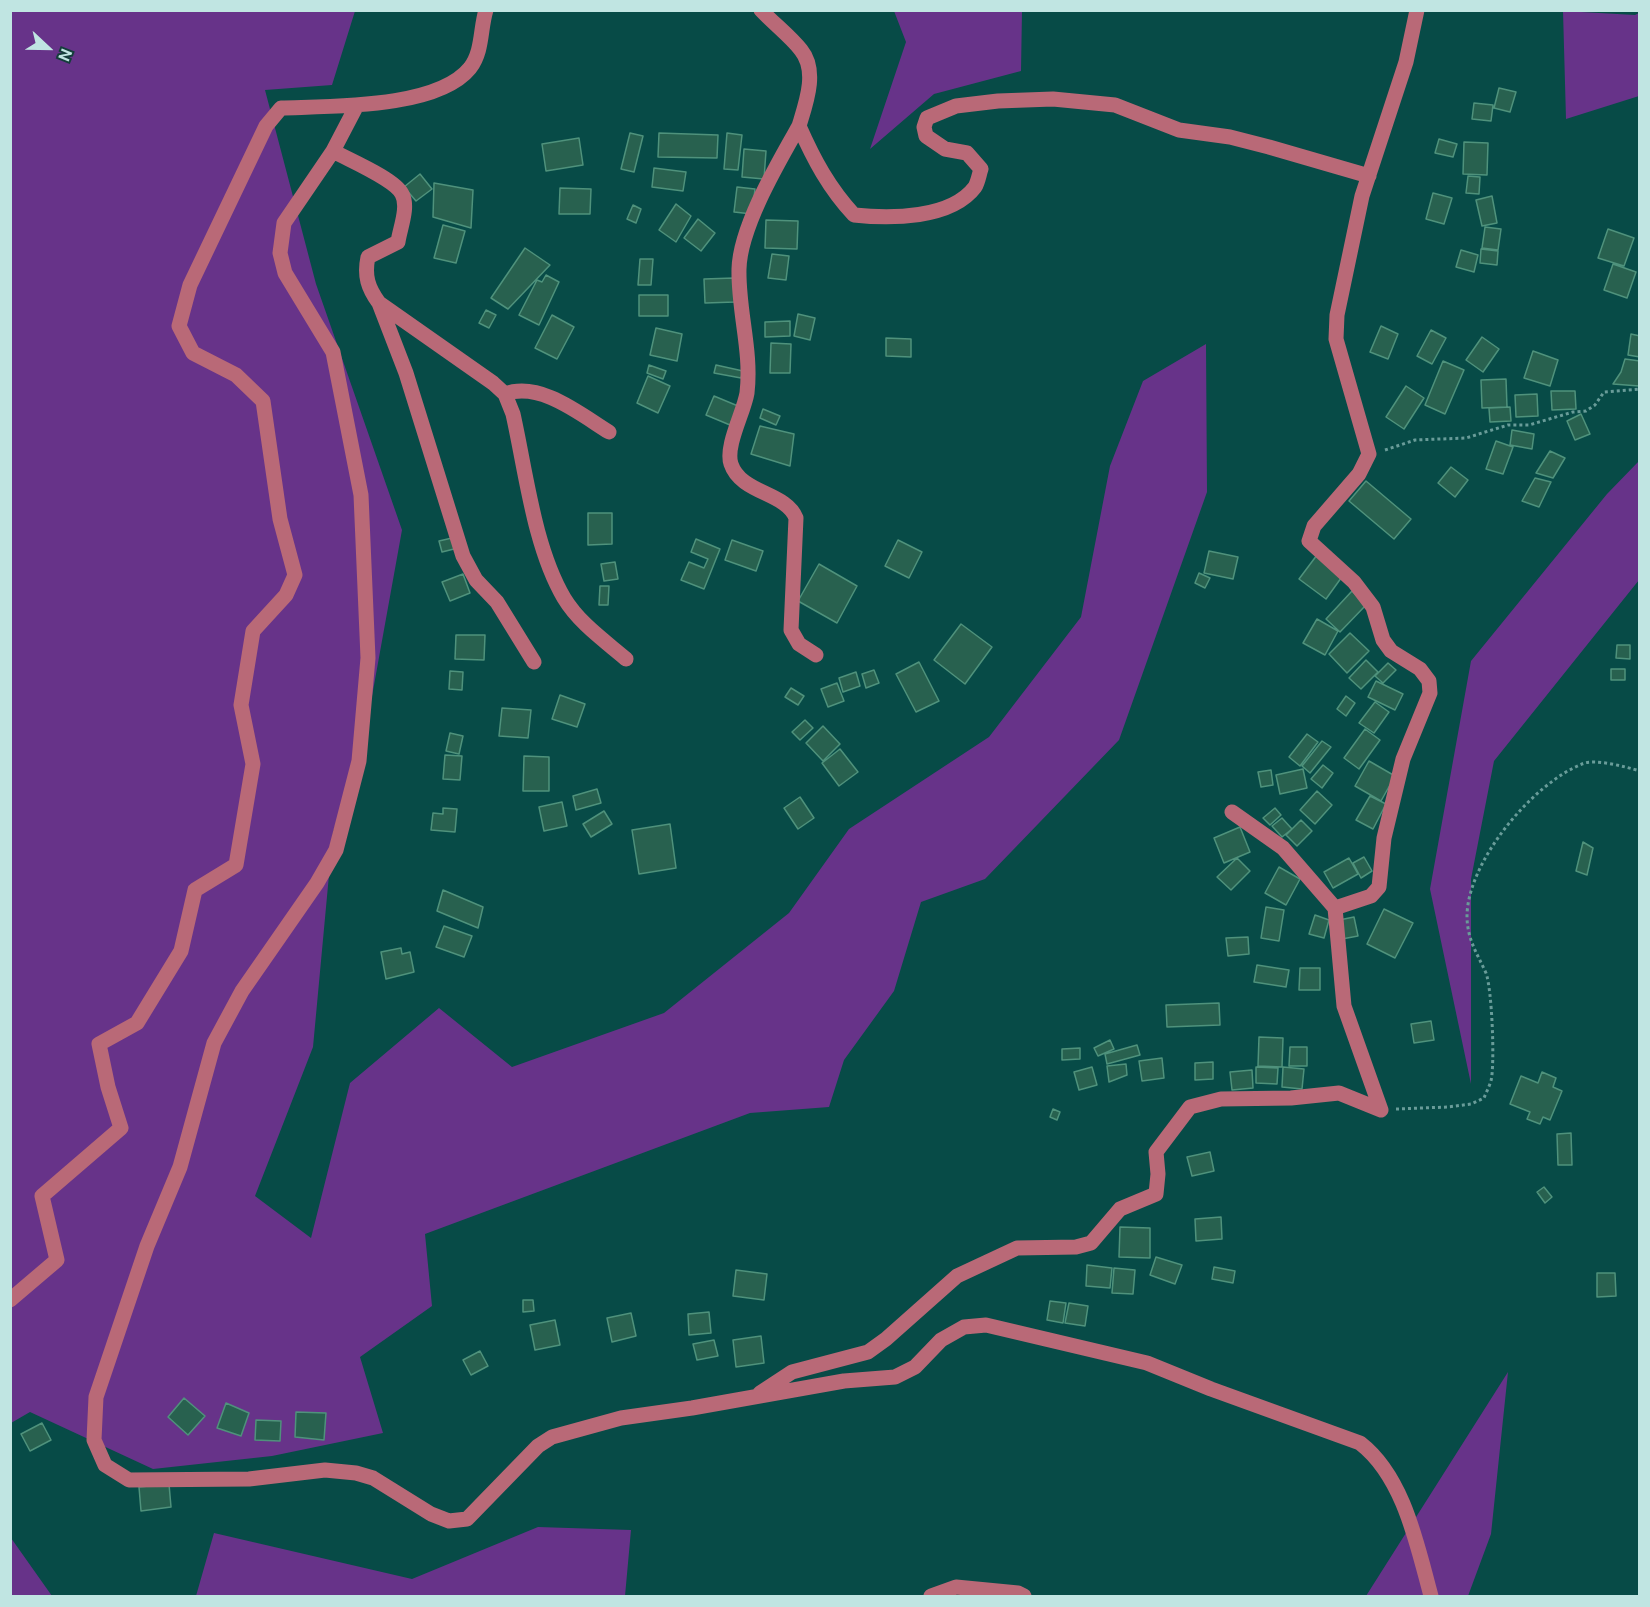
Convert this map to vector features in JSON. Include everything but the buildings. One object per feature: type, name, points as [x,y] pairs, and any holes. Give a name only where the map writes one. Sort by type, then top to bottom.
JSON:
[{"type":"street","points":[[10,1300],[57,1260],[42,1196],[121,1128],[108,1087],[99,1044],[137,1023],[181,951],[195,890],[236,865],[253,764],[241,705],[253,631],[286,595],[295,575],[280,519],[263,401],[236,375],[193,352],[179,326],[190,285],[267,126],[281,108],[357,105],[414,99],[452,82],[470,68],[480,47],[482,23],[486,10]]},
{"type":"street","points":[[761,10],[802,51],[810,74],[807,100],[799,126],[772,174],[746,240],[739,269],[749,365],[747,395],[732,445],[731,463],[741,479],[792,508],[796,518],[791,630],[799,644],[816,655]]},
{"type":"street","points":[[1335,908],[1371,896],[1379,887],[1384,838],[1403,759],[1430,693],[1429,681],[1420,669],[1391,651],[1383,640],[1373,607],[1354,582],[1309,541],[1314,526],[1359,474],[1369,454],[1336,339],[1343,280],[1362,196],[1406,62],[1416,10]]},
{"type":"street","points":[[799,126],[816,165],[834,193],[854,215],[879,218],[909,217],[936,209],[962,199],[976,186],[981,169],[967,153],[945,149],[926,136],[924,127],[927,118],[956,106],[998,101],[1053,99],[1115,105],[1179,130],[1240,140],[1369,176]]},
{"type":"street","points":[[357,105],[333,151],[284,223],[280,253],[285,273],[333,352],[361,495],[368,658],[359,760],[336,850],[317,883],[242,991],[214,1043],[180,1167],[147,1246],[96,1397],[94,1440],[105,1465],[129,1480],[249,1479],[325,1470],[356,1473],[373,1478],[430,1514],[449,1521],[467,1519],[538,1446],[552,1437],[621,1418],[753,1398],[844,1381],[895,1377],[915,1367],[941,1340],[964,1327],[986,1325],[1147,1363],[1211,1389],[1360,1443],[1377,1456],[1415,1531],[1431,1596]]},
{"type":"street","points":[[333,151],[395,186],[403,195],[404,208],[398,242],[368,257],[368,288],[380,303],[493,382],[505,394],[513,414],[544,552],[565,599],[586,624],[626,659]]},
{"type":"street","points":[[380,303],[406,373],[463,556],[476,580],[497,602],[534,662]]},
{"type":"street","points":[[505,394],[517,390],[556,399],[609,432]]},
{"type":"street","points":[[1232,812],[1283,848],[1335,908],[1344,1006],[1381,1110]]},
{"type":"street","points":[[753,1398],[792,1372],[868,1352],[886,1340],[905,1319],[957,1276],[1017,1248],[1076,1247],[1091,1243],[1120,1209],[1156,1194],[1158,1174],[1156,1152],[1190,1107],[1221,1100],[1291,1098],[1339,1093],[1381,1110]]},
{"type":"street","points":[[932,1596],[956,1587],[1018,1593],[1024,1596]]},
{"type":"path","points":[[1369,454],[1415,440],[1466,438],[1508,425],[1529,425],[1573,412],[1586,411],[1595,405],[1604,392],[1640,389]]},
{"type":"path","points":[[1381,1110],[1448,1107],[1471,1104],[1484,1098],[1491,1080],[1492,994],[1485,973],[1468,939],[1467,915],[1480,870],[1500,832],[1535,795],[1583,763],[1619,765],[1640,771]]},
{"type":"shaded area","points":[[11,11],[355,11],[332,85],[265,90],[316,284],[402,530],[363,746],[333,832],[313,1047],[255,1196],[311,1238],[350,1083],[439,1008],[512,1067],[664,1013],[789,913],[849,829],[989,737],[1081,617],[1110,466],[1143,381],[1206,344],[1207,492],[1119,740],[985,879],[921,902],[894,991],[844,1060],[829,1107],[750,1113],[425,1234],[432,1306],[360,1357],[383,1433],[272,1456],[153,1469],[30,1412],[11,1423]]},
{"type":"shaded area","points":[[894,11],[1022,11],[1021,71],[934,94],[870,149],[906,42]]},
{"type":"shaded area","points":[[1563,11],[1635,15],[1639,13],[1639,96],[1566,119]]},
{"type":"shaded area","points":[[1639,461],[1639,580],[1494,761],[1471,879],[1471,1084],[1430,889],[1471,661],[1607,494]]},
{"type":"shaded area","points":[[1508,1372],[1491,1534],[1468,1596],[1366,1596]]},
{"type":"shaded area","points":[[538,1527],[631,1530],[625,1596],[196,1596],[214,1533],[412,1579]]},
{"type":"shaded area","points":[[11,1538],[52,1596],[11,1596]]}]
